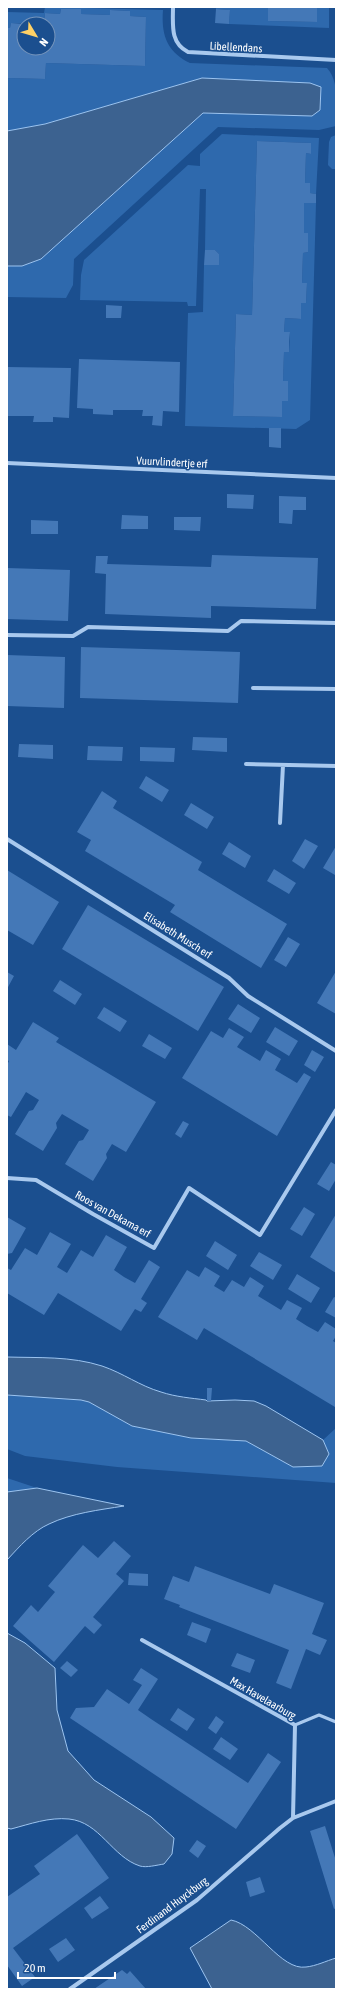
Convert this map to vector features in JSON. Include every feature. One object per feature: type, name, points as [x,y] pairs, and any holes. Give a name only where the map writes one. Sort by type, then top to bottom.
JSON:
[{"type":"street","name":"Libellendans","points":[[173,7],[173,31],[175,40],[182,49],[188,52],[336,60]]},
{"type":"street","name":"Vuurvlindertje erf","points":[[7,463],[336,478]]},
{"type":"street","points":[[7,635],[73,636],[88,628],[228,632],[241,621],[336,623]]},
{"type":"street","points":[[253,688],[336,690]]},
{"type":"street","points":[[246,764],[336,766]]},
{"type":"street","points":[[280,823],[283,765]]},
{"type":"street","name":"Elisabeth Musch erf","points":[[7,839],[229,978],[248,996],[336,1051]]},
{"type":"street","name":"Roos van Dekama erf","points":[[7,1178],[36,1180],[154,1248],[189,1188],[260,1235],[336,1110]]},
{"type":"street","name":"Max Havelaarburg","points":[[142,1640],[295,1725],[293,1818]]},
{"type":"street","points":[[293,1818],[336,1801]]},
{"type":"street","name":"Ferdinand Huyckburg","points":[[70,1989],[197,1900],[293,1818]]},
{"type":"lane","points":[[295,1725],[318,1715],[336,1722]]},
{"type":"shaded area","points":[[45,7],[163,10],[163,27],[167,42],[176,54],[190,63],[327,68],[334,80],[336,88],[336,126],[319,130],[218,127],[74,259],[73,285],[66,298],[7,297],[7,266],[22,266],[41,259],[203,113],[229,114],[202,78],[45,124],[7,131],[7,78],[45,79],[46,63],[145,66],[146,17],[130,16],[130,11],[110,10],[110,15],[81,14],[80,9],[61,9],[60,14],[45,13],[45,16],[16,16],[16,23],[11,23],[10,28],[7,28],[7,12],[44,13]]},
{"type":"shaded area","points":[[216,7],[268,7],[268,21],[316,22],[317,7],[329,7],[329,28],[229,24],[230,10],[216,9]]},
{"type":"shaded area","points":[[202,78],[310,83],[321,87],[320,110],[312,116],[203,113],[41,259],[22,266],[7,266],[7,131],[45,124]]},
{"type":"shaded area","points":[[222,134],[319,138],[316,194],[310,193],[305,183],[306,153],[311,154],[311,143],[257,141],[252,315],[236,314],[233,416],[282,417],[282,401],[288,401],[288,382],[283,381],[284,352],[289,352],[290,332],[284,332],[285,318],[300,319],[301,303],[306,303],[307,283],[302,283],[303,253],[308,252],[308,233],[304,233],[304,203],[316,203],[310,420],[296,429],[185,426],[188,313],[203,312],[204,265],[219,265],[219,254],[215,250],[205,250],[206,189],[200,189],[196,306],[188,306],[187,302],[80,300],[81,275],[84,260],[188,165],[200,166],[200,154]]},
{"type":"shaded area","points":[[336,135],[336,169],[332,169],[328,165],[329,142],[331,137]]},
{"type":"shaded area","points":[[7,1357],[55,1358],[79,1361],[102,1366],[146,1386],[172,1395],[207,1401],[254,1401],[266,1406],[323,1440],[329,1454],[322,1466],[293,1467],[246,1441],[191,1438],[132,1426],[89,1402],[81,1400],[7,1395]]},
{"type":"shaded area","points":[[7,1395],[81,1400],[89,1402],[132,1426],[191,1438],[246,1441],[293,1467],[329,1454],[323,1440],[336,1428],[336,1483],[117,1467],[25,1456],[7,1449]]},
{"type":"shaded area","points":[[7,1478],[37,1488],[7,1492]]},
{"type":"shaded area","points":[[37,1488],[124,1506],[76,1515],[49,1524],[32,1535],[7,1560],[7,1492]]},
{"type":"shaded area","points":[[7,1633],[25,1643],[55,1668],[57,1710],[68,1751],[94,1780],[151,1817],[174,1838],[172,1854],[164,1864],[142,1867],[130,1862],[89,1826],[69,1819],[47,1820],[11,1829],[7,1828]]},
{"type":"shaded area","points":[[231,1920],[250,1930],[287,1962],[297,1966],[306,1967],[317,1965],[336,1958],[336,1989],[212,1989],[190,1948]]},
{"type":"building","points":[[268,7],[317,7],[317,22],[268,21]]},
{"type":"building","points":[[61,9],[81,9],[81,14],[110,15],[110,10],[130,11],[130,16],[146,17],[145,66],[46,63],[45,79],[7,78],[7,28],[10,28],[11,23],[16,23],[16,56],[56,56],[56,16],[45,16],[45,13],[60,14]]},
{"type":"building","points":[[216,9],[230,10],[229,24],[215,23]]},
{"type":"building","points":[[257,141],[311,143],[311,154],[306,153],[305,183],[310,183],[310,193],[316,194],[316,203],[304,203],[304,233],[308,233],[308,252],[303,253],[302,283],[307,283],[306,303],[301,303],[301,319],[285,318],[284,332],[290,332],[289,352],[284,352],[283,381],[288,381],[288,401],[282,401],[282,417],[233,416],[236,314],[252,315]]},
{"type":"building","points":[[205,250],[215,250],[219,254],[219,265],[204,265]]},
{"type":"building","points":[[106,305],[122,306],[121,318],[106,318]]},
{"type":"building","points":[[79,359],[180,362],[179,412],[163,411],[162,426],[152,425],[153,416],[142,416],[143,410],[113,410],[113,415],[93,414],[93,409],[77,408]]},
{"type":"building","points":[[7,367],[71,368],[69,418],[53,417],[53,422],[33,422],[34,416],[7,416]]},
{"type":"building","points":[[269,428],[281,428],[281,448],[269,447]]},
{"type":"building","points":[[227,494],[254,495],[253,509],[227,508]]},
{"type":"building","points":[[279,496],[306,497],[306,510],[293,510],[292,524],[279,523]]},
{"type":"building","points":[[122,515],[148,516],[148,529],[121,529]]},
{"type":"building","points":[[174,517],[201,517],[200,531],[174,530]]},
{"type":"building","points":[[31,520],[58,521],[58,534],[31,534]]},
{"type":"building","points":[[212,555],[318,558],[316,609],[211,606],[211,618],[105,614],[106,574],[95,573],[96,556],[108,556],[107,564],[211,567]]},
{"type":"building","points":[[7,568],[70,570],[68,621],[7,619]]},
{"type":"building","points":[[81,647],[240,652],[238,703],[80,698]]},
{"type":"building","points":[[7,655],[65,657],[64,708],[7,706]]},
{"type":"building","points":[[193,737],[227,738],[227,752],[192,750]]},
{"type":"building","points":[[19,744],[53,745],[53,759],[18,757]]},
{"type":"building","points":[[88,746],[123,747],[122,761],[87,760]]},
{"type":"building","points":[[140,747],[175,748],[174,762],[140,761]]},
{"type":"building","points":[[146,776],[169,790],[162,802],[139,788]]},
{"type":"building","points":[[102,791],[117,801],[113,808],[202,862],[198,870],[287,924],[261,968],[170,912],[175,905],[85,851],[91,840],[77,832]]},
{"type":"building","points":[[191,803],[214,817],[207,829],[184,815]]},
{"type":"building","points":[[305,839],[318,846],[304,869],[292,861]]},
{"type":"building","points":[[229,842],[251,856],[245,868],[222,854]]},
{"type":"building","points":[[336,846],[336,873],[335,875],[323,868]]},
{"type":"building","points":[[274,869],[296,883],[289,894],[267,881]]},
{"type":"building","points":[[7,870],[59,902],[33,945],[7,930]]},
{"type":"building","points":[[88,905],[224,987],[198,1031],[62,949]]},
{"type":"building","points":[[288,937],[300,944],[286,967],[274,960]]},
{"type":"building","points":[[336,971],[336,1014],[317,1003]]},
{"type":"building","points":[[7,972],[14,976],[7,989]]},
{"type":"building","points":[[60,980],[82,994],[75,1005],[53,991]]},
{"type":"building","points":[[238,1004],[260,1018],[251,1033],[228,1019]]},
{"type":"building","points":[[104,1007],[127,1021],[120,1032],[97,1018]]},
{"type":"building","points":[[33,1022],[59,1038],[56,1042],[156,1102],[126,1152],[112,1144],[106,1154],[107,1158],[93,1181],[65,1164],[79,1141],[83,1140],[89,1130],[62,1114],[56,1123],[57,1128],[43,1151],[15,1134],[29,1111],[33,1110],[39,1100],[26,1092],[11,1117],[7,1115],[7,1065],[9,1061],[7,1060],[7,1044],[16,1050]]},
{"type":"building","points":[[275,1027],[298,1041],[289,1056],[266,1042]]},
{"type":"building","points":[[229,1028],[244,1037],[237,1047],[260,1061],[266,1050],[281,1059],[275,1070],[297,1083],[304,1073],[311,1077],[277,1136],[182,1078],[211,1031],[223,1038]]},
{"type":"building","points":[[149,1034],[172,1048],[165,1059],[142,1046]]},
{"type":"building","points":[[312,1050],[324,1057],[315,1072],[304,1065]]},
{"type":"building","points":[[183,1121],[189,1124],[181,1138],[175,1134]]},
{"type":"building","points":[[331,1162],[336,1165],[336,1179],[329,1191],[317,1184]]},
{"type":"building","points":[[304,1207],[315,1214],[302,1236],[290,1229]]},
{"type":"building","points":[[336,1214],[336,1273],[310,1257]]},
{"type":"building","points":[[7,1217],[26,1228],[12,1253],[7,1254]]},
{"type":"building","points":[[50,1232],[71,1244],[57,1267],[67,1273],[81,1250],[93,1257],[106,1235],[127,1247],[114,1270],[124,1277],[135,1283],[149,1260],[160,1267],[141,1299],[147,1303],[141,1312],[135,1309],[121,1331],[58,1293],[44,1315],[7,1293],[7,1268],[11,1270],[25,1248],[37,1255]]},
{"type":"building","points":[[215,1241],[237,1255],[228,1270],[206,1256]]},
{"type":"building","points":[[259,1252],[282,1265],[273,1280],[250,1266]]},
{"type":"building","points":[[205,1267],[220,1276],[214,1286],[224,1292],[232,1280],[244,1287],[250,1277],[264,1286],[258,1296],[281,1310],[287,1300],[302,1308],[296,1319],[307,1326],[318,1332],[325,1322],[336,1329],[336,1336],[333,1341],[336,1343],[335,1407],[204,1328],[197,1340],[158,1317],[187,1270],[199,1277]]},
{"type":"building","points":[[297,1274],[320,1288],[311,1303],[288,1289]]},
{"type":"building","points":[[334,1297],[336,1298],[336,1318],[325,1312]]},
{"type":"building","points":[[207,1388],[212,1388],[211,1401],[207,1401]]},
{"type":"building","points":[[114,1541],[131,1556],[116,1574],[124,1581],[93,1617],[102,1625],[94,1634],[85,1626],[54,1662],[13,1626],[31,1605],[38,1612],[55,1592],[48,1586],[83,1545],[98,1558]]},
{"type":"building","points":[[195,1566],[270,1594],[274,1584],[324,1603],[312,1634],[327,1640],[320,1655],[306,1649],[291,1689],[276,1683],[289,1650],[179,1607],[180,1605],[164,1599],[173,1576],[189,1582]]},
{"type":"building","points":[[129,1573],[148,1574],[148,1586],[128,1585]]},
{"type":"building","points":[[192,1622],[211,1629],[206,1643],[187,1635]]},
{"type":"building","points":[[237,1653],[255,1660],[250,1673],[231,1666]]},
{"type":"building","points":[[67,1661],[78,1670],[71,1677],[60,1668]]},
{"type":"building","points":[[141,1668],[158,1679],[138,1710],[151,1719],[248,1783],[268,1753],[281,1762],[236,1829],[70,1718],[76,1708],[94,1707],[107,1689],[129,1704],[142,1685],[133,1680]]},
{"type":"building","points":[[178,1708],[195,1719],[187,1731],[170,1720]]},
{"type":"building","points":[[216,1716],[224,1722],[216,1734],[208,1728]]},
{"type":"building","points":[[221,1737],[238,1749],[230,1760],[213,1749]]},
{"type":"building","points":[[325,1826],[336,1861],[336,1908],[334,1909],[310,1831]]},
{"type":"building","points":[[77,1834],[109,1878],[13,1948],[35,1977],[22,1986],[7,1965],[7,1897],[40,1874],[34,1866]]},
{"type":"building","points":[[197,1840],[206,1846],[198,1858],[189,1851]]},
{"type":"building","points":[[260,1877],[265,1892],[250,1897],[246,1882]]},
{"type":"building","points":[[100,1896],[109,1908],[92,1919],[84,1908]]},
{"type":"building","points":[[66,1938],[75,1950],[58,1962],[49,1949]]},
{"type":"building","points":[[122,1970],[127,1974],[130,1971],[146,1989],[94,1989]]}]
